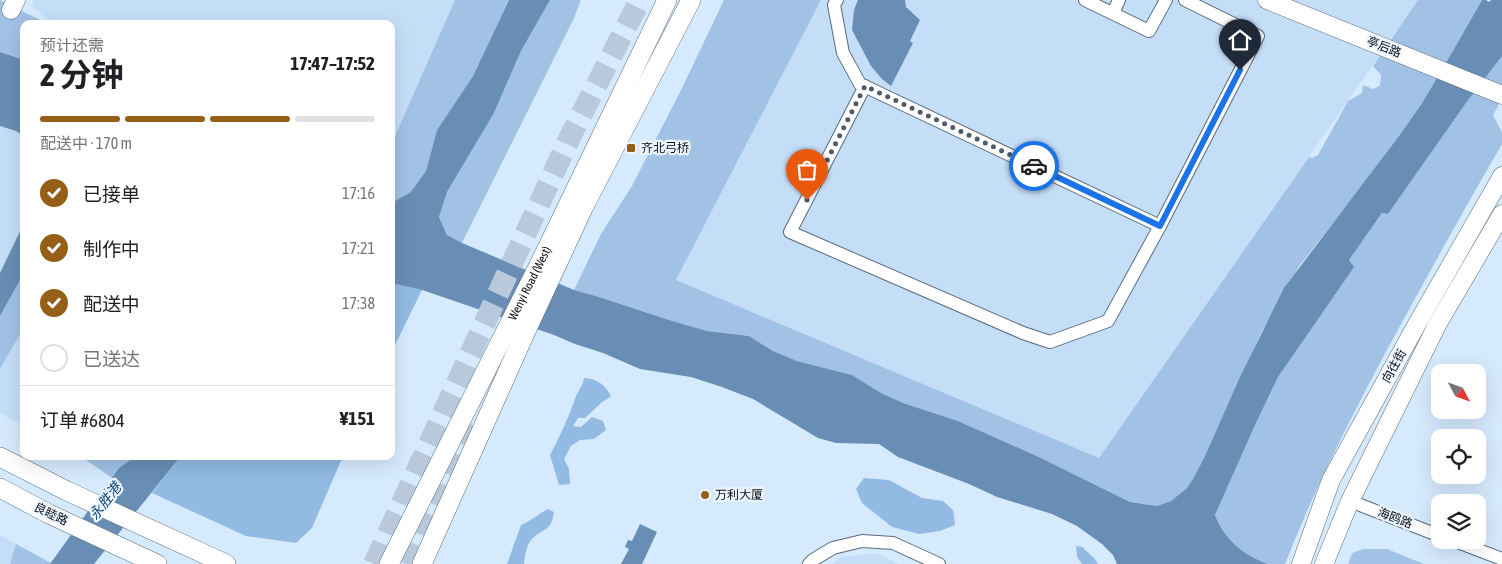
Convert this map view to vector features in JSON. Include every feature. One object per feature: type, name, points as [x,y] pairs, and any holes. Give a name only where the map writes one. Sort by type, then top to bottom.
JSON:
[{"type":"main road","name":"Wenyi Road (West)","points":[[422,564],[521,342],[552,257],[667,0]]},
{"type":"main road","name":"Wenyi Road (West)","points":[[389,564],[504,336],[583,208],[691,0]]},
{"type":"main road","points":[[0,457],[66,491],[226,564]]},
{"type":"main road","name":"良睦路","points":[[0,488],[49,514],[157,564]]},
{"type":"street","points":[[837,0],[834,5],[843,53],[860,84],[1160,226]]},
{"type":"street","points":[[1085,0],[1149,30],[1166,0]]},
{"type":"street","points":[[1113,13],[1119,0]]},
{"type":"street","points":[[865,86],[790,232],[1023,333],[1050,342],[1108,321],[1160,226],[1258,36],[1185,0]]},
{"type":"street","name":"亭后路","points":[[1267,0],[1502,95]]},
{"type":"street","name":"向往街","points":[[1301,564],[1330,480],[1502,176]]},
{"type":"street","name":"向往街","points":[[1327,557],[1350,501],[1438,325],[1502,214]]},
{"type":"street","name":"海鸥路","points":[[1350,501],[1431,532]]},
{"type":"street","points":[[809,564],[833,548],[862,541],[893,543],[939,564]]},
{"type":"street","points":[[1476,549],[1502,559]]},
{"type":"shaded area","points":[[0,0],[40,20],[20,20],[20,59],[0,52]]},
{"type":"shaded area","points":[[34,0],[455,0],[395,136],[395,20],[50,20],[31,6]]},
{"type":"shaded area","points":[[455,0],[509,0],[473,76],[437,130],[426,171],[410,194],[395,201],[395,136]]},
{"type":"shaded area","points":[[550,0],[581,0],[574,18],[462,243],[447,235],[439,217],[447,192],[494,113],[521,51]]},
{"type":"shaded area","points":[[724,0],[821,0],[676,280],[1099,458],[1309,157],[1312,158],[1318,155],[1348,101],[1362,93],[1363,85],[1373,89],[1380,86],[1381,75],[1373,66],[1418,0],[1482,0],[1423,101],[1399,136],[1300,265],[1262,331],[1205,456],[1187,488],[1171,501],[1157,506],[1130,502],[1039,457],[958,421],[903,403],[881,393],[852,375],[797,361],[773,351],[749,336],[707,331],[574,290],[601,234],[632,186]]},
{"type":"shaded area","points":[[821,0],[1418,0],[1099,458],[676,280]]},
{"type":"shaded area","points":[[1502,56],[1502,99],[1493,115],[1502,132],[1502,144],[1384,355],[1324,473],[1285,564],[1269,564],[1256,560],[1242,551],[1225,535],[1215,515],[1278,377],[1306,336],[1349,260],[1382,213],[1388,214],[1466,103]]},
{"type":"shaded area","points":[[0,126],[20,134],[20,231],[0,273]]},
{"type":"shaded area","points":[[20,280],[20,334],[0,369],[0,316]]},
{"type":"shaded area","points":[[395,284],[422,290],[395,345]]},
{"type":"shaded area","points":[[20,334],[20,424],[0,413],[0,369]]},
{"type":"shaded area","points":[[584,378],[600,383],[611,396],[585,418],[578,418],[573,426],[581,427],[592,417],[603,421],[606,430],[594,439],[580,440],[571,446],[564,459],[569,469],[570,484],[559,485],[550,455]]},
{"type":"shaded area","points":[[86,460],[130,460],[119,468],[112,478]]},
{"type":"shaded area","points":[[178,460],[341,460],[312,528],[296,543],[246,536],[152,493]]},
{"type":"shaded area","points":[[864,478],[889,480],[922,498],[943,501],[953,510],[955,525],[940,531],[919,534],[892,527],[862,503],[856,489]]},
{"type":"shaded area","points":[[548,509],[554,512],[551,523],[529,543],[524,564],[507,564],[521,525]]},
{"type":"shaded area","points":[[0,535],[16,544],[10,564],[0,564]]},
{"type":"shaded area","points":[[16,544],[51,563],[10,564]]},
{"type":"shaded area","points":[[1076,546],[1082,547],[1098,564],[1082,564],[1077,557]]},
{"type":"shaded area","points":[[1363,549],[1387,549],[1424,564],[1348,564],[1352,553]]},
{"type":"shaded area","points":[[876,553],[900,564],[832,564],[841,557]]},
{"type":"water","points":[[509,0],[550,0],[521,51],[494,113],[447,192],[439,217],[447,235],[574,290],[707,331],[749,336],[773,351],[797,361],[852,375],[881,393],[903,403],[958,421],[1039,457],[1130,502],[1157,506],[1171,501],[1187,488],[1194,477],[1284,288],[1422,103],[1482,0],[1489,2],[1491,0],[1502,0],[1502,56],[1466,103],[1388,214],[1382,213],[1349,260],[1354,267],[1278,377],[1215,515],[1224,532],[1236,546],[1259,561],[1268,564],[1117,564],[1113,555],[1102,544],[1077,526],[1052,514],[997,497],[969,484],[898,457],[879,444],[836,443],[818,438],[753,399],[722,387],[691,377],[640,369],[554,335],[422,290],[395,284],[395,201],[410,193],[426,171],[437,130],[473,76]]},
{"type":"water","points":[[858,0],[905,0],[906,7],[920,20],[910,41],[913,43],[891,86],[871,66],[852,30],[854,10]]},
{"type":"water","points":[[0,52],[20,59],[20,134],[0,126]]},
{"type":"water","points":[[20,231],[20,280],[0,316],[0,273]]},
{"type":"water","name":"永胜港","points":[[130,460],[178,460],[94,564],[50,564],[119,468]]},
{"type":"water","points":[[640,524],[657,532],[642,564],[621,564],[629,549],[625,547],[628,540],[632,541]]},
{"type":"tunnel","points":[[374,564],[570,137],[640,0]]},
{"type":"tunnel","points":[[406,564],[473,414]]},
{"type":"way so far","points":[[807,200],[865,86],[1034,166]]},
{"type":"place","name":"齐北弓桥","points":[[631,148]]},
{"type":"place","name":"万利大厦","points":[[705,495]]},
{"type":"route","points":[[1034,166],[1160,226],[1240,70]]}]
